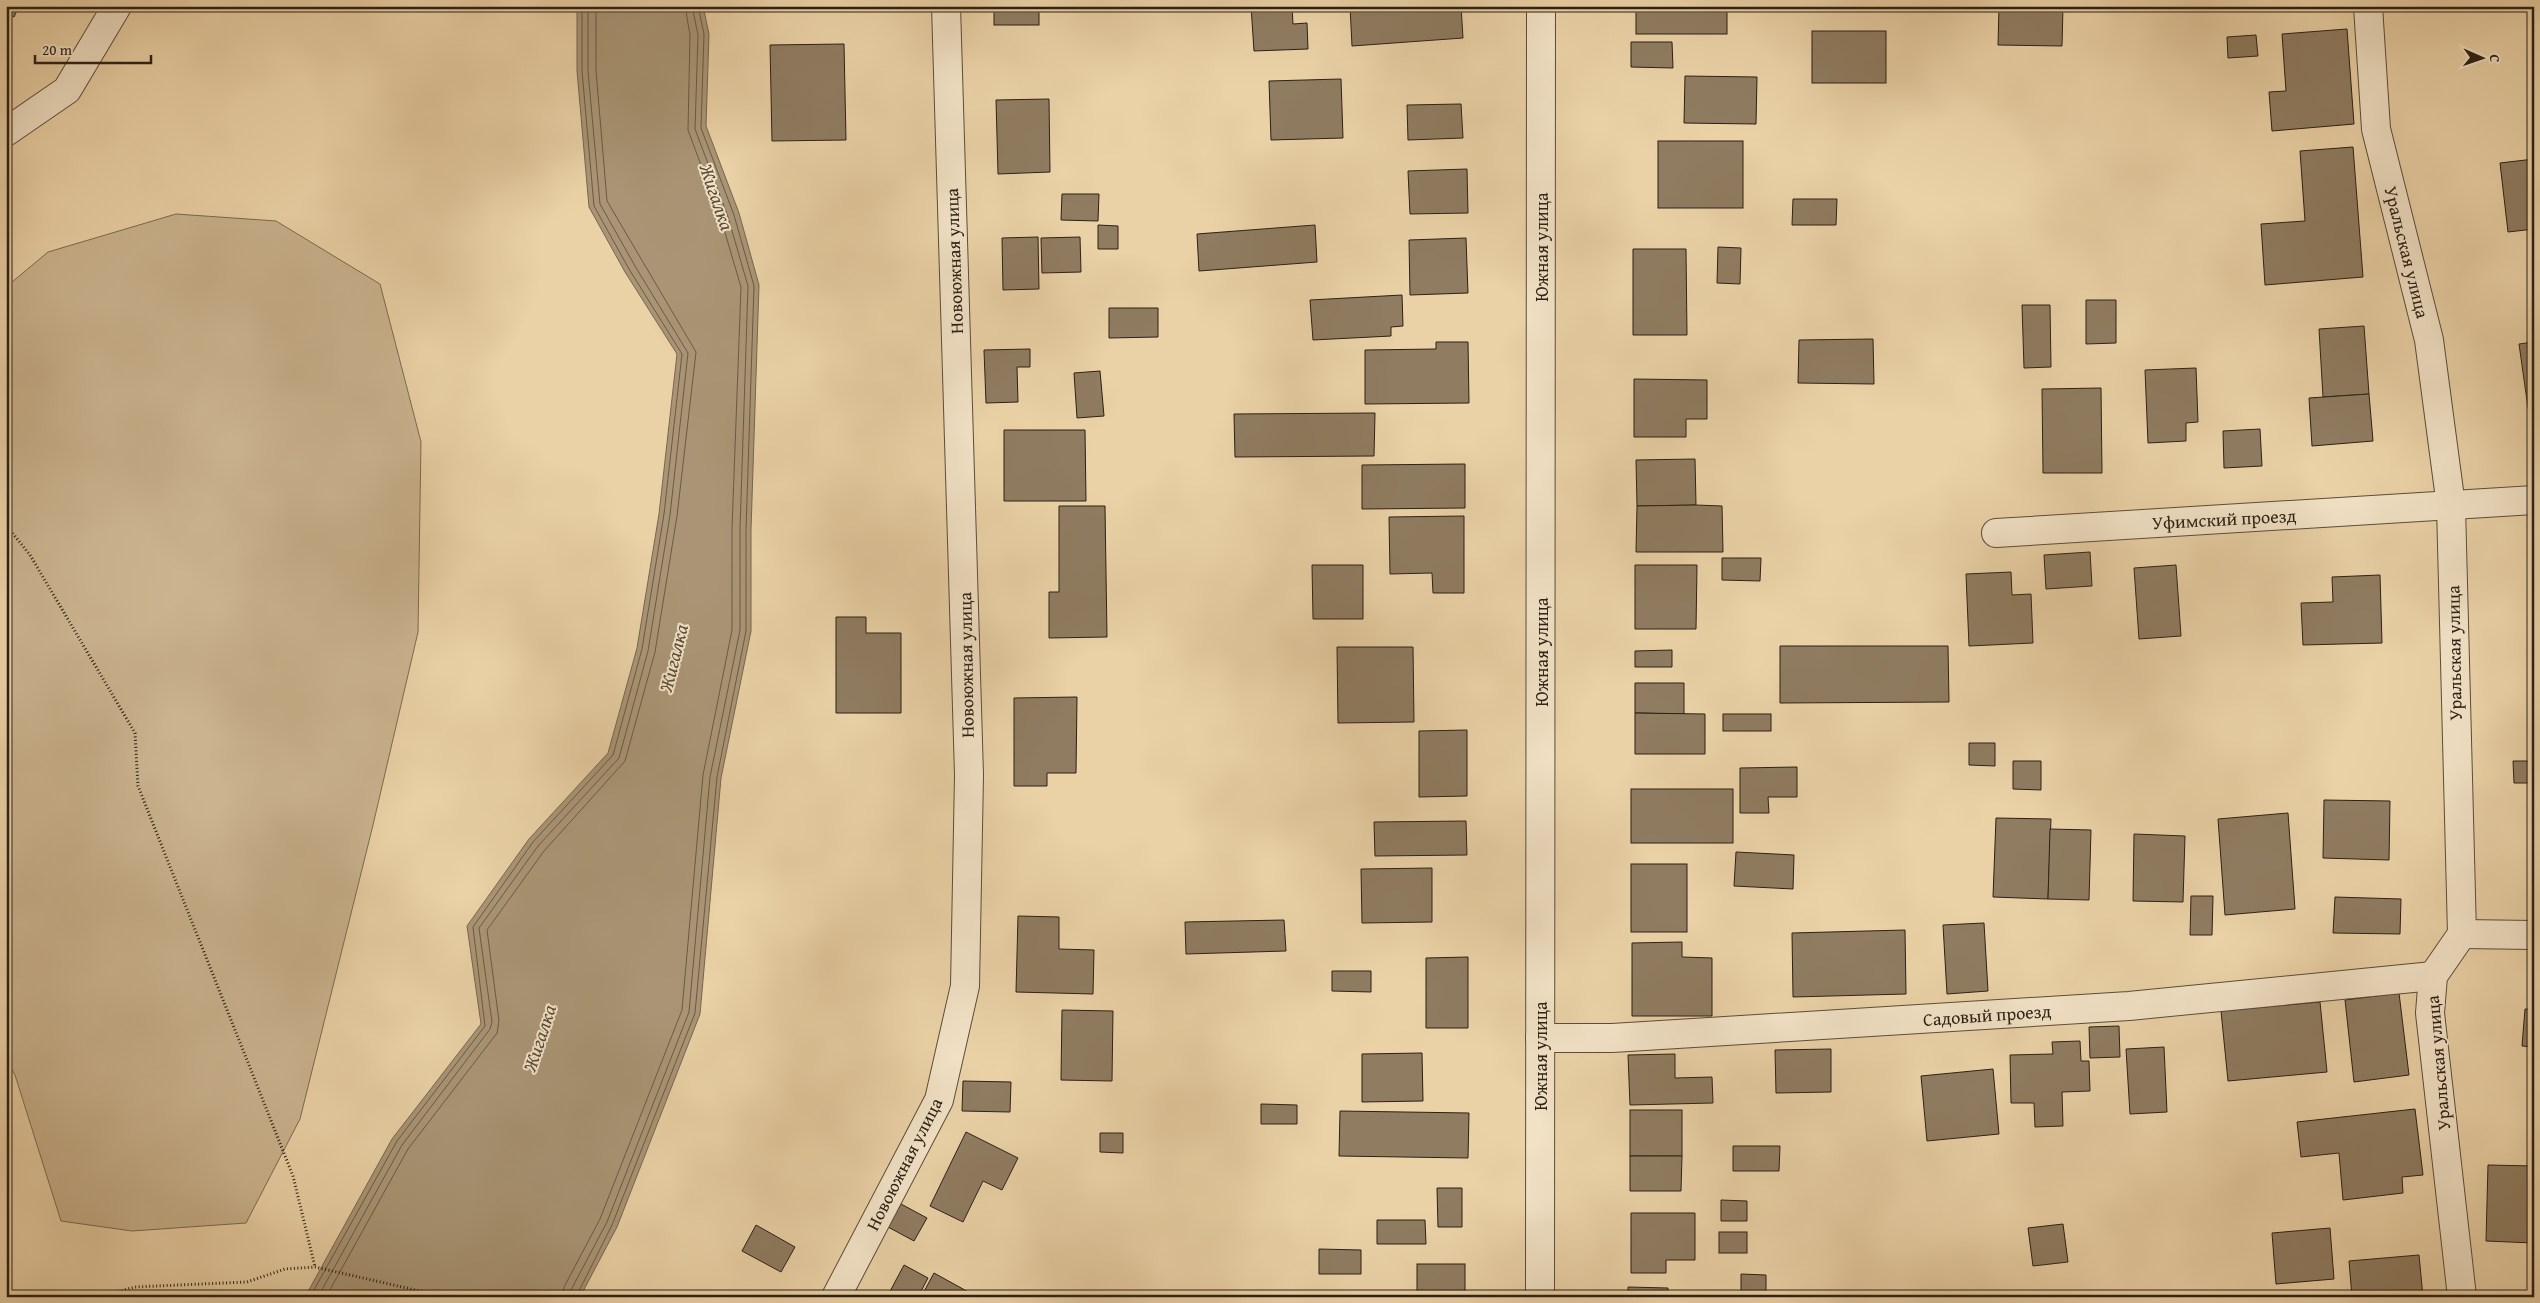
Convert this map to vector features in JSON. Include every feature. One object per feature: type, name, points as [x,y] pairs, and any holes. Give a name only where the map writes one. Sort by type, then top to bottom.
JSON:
[{"type":"street","points":[[6,132],[67,90],[117,6]]},
{"type":"street","name":"Новоюжная улица","points":[[836,1297],[939,1100],[965,986],[969,775],[946,6]]},
{"type":"street","name":"Южная улица","points":[[1540,1297],[1541,6]]},
{"type":"street","name":"Уральская улица","points":[[2368,6],[2376,129],[2429,340],[2451,506],[2462,934],[2433,976],[2430,1013],[2462,1297]]},
{"type":"street","name":"Уфимский проезд","points":[[1996,532],[2534,500]]},
{"type":"street","points":[[2462,934],[2534,935]]},
{"type":"street","name":"Садовый проезд","points":[[1540,1038],[1621,1037],[2129,1006],[2433,976]]},
{"type":"path","points":[[6,525],[30,555],[135,733],[138,786],[293,1176],[314,1267]]},
{"type":"path","points":[[98,1297],[135,1286],[246,1282],[285,1269],[314,1267],[446,1297]]},
{"type":"shaded area","points":[[176,214],[276,221],[380,284],[421,442],[418,632],[373,825],[300,1119],[246,1223],[132,1231],[61,1221],[15,1075],[6,1058],[6,287],[48,252]]},
{"type":"water","name":"Жигалка","points":[[577,6],[703,6],[709,34],[706,126],[739,213],[759,285],[751,530],[751,631],[721,778],[700,1014],[617,1227],[580,1297],[305,1297],[392,1139],[481,1024],[467,926],[529,839],[608,753],[637,648],[659,514],[677,354],[625,272],[589,207],[577,71]]},
{"type":"building","points":[[6,6],[19,6],[14,17],[6,13]]},
{"type":"building","points":[[994,6],[1039,6],[1039,25],[994,25]]},
{"type":"building","points":[[1251,6],[1292,6],[1293,24],[1307,23],[1308,49],[1254,51]]},
{"type":"building","points":[[1350,6],[1461,6],[1463,38],[1352,46]]},
{"type":"building","points":[[1636,6],[1727,6],[1727,34],[1636,34]]},
{"type":"building","points":[[1999,6],[2063,6],[2062,46],[1998,45]]},
{"type":"building","points":[[2347,29],[2354,124],[2272,131],[2269,92],[2286,91],[2282,34]]},
{"type":"building","points":[[1812,31],[1886,31],[1886,83],[1812,83]]},
{"type":"building","points":[[2256,35],[2258,56],[2228,58],[2227,37]]},
{"type":"building","points":[[1631,42],[1672,42],[1673,68],[1631,67]]},
{"type":"building","points":[[844,44],[846,140],[772,141],[770,45]]},
{"type":"building","points":[[1685,76],[1757,77],[1756,124],[1684,123]]},
{"type":"building","points":[[1341,79],[1343,138],[1271,140],[1269,81]]},
{"type":"building","points":[[1049,99],[1050,172],[998,174],[996,100]]},
{"type":"building","points":[[1461,104],[1463,138],[1408,140],[1407,105]]},
{"type":"building","points":[[1658,141],[1743,141],[1743,208],[1658,208]]},
{"type":"building","points":[[2353,147],[2363,277],[2265,285],[2261,224],[2305,221],[2300,151]]},
{"type":"building","points":[[2534,159],[2534,229],[2508,232],[2500,163]]},
{"type":"building","points":[[1467,169],[1468,213],[1410,214],[1408,171]]},
{"type":"building","points":[[1062,194],[1099,194],[1098,221],[1061,220]]},
{"type":"building","points":[[1793,199],[1837,199],[1836,225],[1792,225]]},
{"type":"building","points":[[1098,225],[1118,226],[1118,249],[1098,249]]},
{"type":"building","points":[[1315,225],[1317,262],[1199,271],[1197,234]]},
{"type":"building","points":[[1038,237],[1039,289],[1003,290],[1002,238]]},
{"type":"building","points":[[1080,237],[1081,272],[1042,273],[1041,238]]},
{"type":"building","points":[[1466,238],[1468,293],[1410,295],[1409,240]]},
{"type":"building","points":[[1718,247],[1741,248],[1740,284],[1717,283]]},
{"type":"building","points":[[1633,249],[1686,249],[1687,335],[1633,335]]},
{"type":"building","points":[[1402,295],[1403,326],[1391,327],[1391,336],[1313,340],[1310,300]]},
{"type":"building","points":[[2086,300],[2116,300],[2116,343],[2086,344]]},
{"type":"building","points":[[2022,305],[2050,305],[2051,367],[2024,368]]},
{"type":"building","points":[[1109,308],[1158,308],[1158,337],[1109,338]]},
{"type":"building","points":[[2364,326],[2369,394],[2323,397],[2319,329]]},
{"type":"building","points":[[1873,339],[1874,384],[1798,383],[1799,340]]},
{"type":"building","points":[[1436,342],[1468,342],[1469,403],[1365,404],[1365,350],[1436,349]]},
{"type":"building","points":[[2534,342],[2534,407],[2528,408],[2519,344]]},
{"type":"building","points":[[1030,349],[1030,367],[1017,367],[1018,402],[986,403],[984,350]]},
{"type":"building","points":[[2196,368],[2198,422],[2186,423],[2186,441],[2148,443],[2145,370]]},
{"type":"building","points":[[1100,371],[1104,416],[1077,418],[1074,373]]},
{"type":"building","points":[[1634,379],[1707,380],[1707,419],[1686,419],[1686,437],[1634,437]]},
{"type":"building","points":[[2101,388],[2102,473],[2043,473],[2042,389]]},
{"type":"building","points":[[2369,394],[2373,441],[2312,446],[2309,398]]},
{"type":"building","points":[[1375,413],[1374,456],[1235,457],[1234,414]]},
{"type":"building","points":[[2260,429],[2262,466],[2224,468],[2223,431]]},
{"type":"building","points":[[1004,430],[1085,430],[1086,501],[1004,501]]},
{"type":"building","points":[[1695,459],[1696,505],[1637,506],[1636,460]]},
{"type":"building","points":[[1465,464],[1465,508],[1362,509],[1362,465]]},
{"type":"building","points":[[1059,506],[1105,506],[1107,637],[1049,638],[1049,592],[1059,592]]},
{"type":"building","points":[[1637,506],[1722,506],[1723,552],[1636,552]]},
{"type":"building","points":[[1464,516],[1464,593],[1433,593],[1432,573],[1390,574],[1389,517]]},
{"type":"building","points":[[2090,552],[2092,586],[2046,589],[2044,555]]},
{"type":"building","points":[[1722,558],[1761,558],[1760,581],[1722,580]]},
{"type":"building","points":[[1312,565],[1363,565],[1363,619],[1313,619]]},
{"type":"building","points":[[1635,565],[1697,565],[1696,629],[1635,629]]},
{"type":"building","points":[[2176,565],[2181,636],[2139,639],[2134,568]]},
{"type":"building","points":[[2011,572],[2012,595],[2031,594],[2033,643],[1969,646],[1966,574]]},
{"type":"building","points":[[2380,575],[2382,643],[2303,645],[2301,603],[2333,602],[2332,577]]},
{"type":"building","points":[[836,617],[866,617],[866,633],[901,633],[901,713],[836,713]]},
{"type":"building","points":[[1780,646],[1948,646],[1949,702],[1780,703]]},
{"type":"building","points":[[1337,647],[1413,647],[1414,722],[1338,723]]},
{"type":"building","points":[[1672,650],[1672,667],[1635,667],[1635,651]]},
{"type":"building","points":[[1635,683],[1684,683],[1684,714],[1635,713]]},
{"type":"building","points":[[1077,697],[1076,773],[1047,773],[1047,786],[1014,786],[1014,698]]},
{"type":"building","points":[[1635,713],[1705,714],[1705,754],[1635,754]]},
{"type":"building","points":[[1723,714],[1771,714],[1771,731],[1723,731]]},
{"type":"building","points":[[1467,730],[1467,796],[1419,797],[1419,731]]},
{"type":"building","points":[[1969,743],[1995,743],[1995,766],[1969,765]]},
{"type":"building","points":[[2013,761],[2041,761],[2041,790],[2013,789]]},
{"type":"building","points":[[2513,761],[2534,761],[2534,783],[2514,783]]},
{"type":"building","points":[[1797,767],[1797,797],[1768,797],[1769,813],[1740,813],[1740,768]]},
{"type":"building","points":[[1631,789],[1733,789],[1733,843],[1631,843]]},
{"type":"building","points":[[2324,800],[2390,801],[2389,860],[2323,858]]},
{"type":"building","points":[[2288,813],[2295,909],[2225,915],[2218,819]]},
{"type":"building","points":[[1996,818],[2051,819],[2048,899],[1993,897]]},
{"type":"building","points":[[1466,821],[1467,855],[1375,856],[1374,822]]},
{"type":"building","points":[[2050,829],[2091,830],[2089,900],[2048,899]]},
{"type":"building","points":[[2134,834],[2185,836],[2183,902],[2133,901]]},
{"type":"building","points":[[1736,852],[1794,855],[1793,889],[1734,886]]},
{"type":"building","points":[[1631,864],[1687,864],[1687,932],[1631,932]]},
{"type":"building","points":[[1432,868],[1432,922],[1362,923],[1361,869]]},
{"type":"building","points":[[2191,896],[2213,896],[2212,935],[2190,935]]},
{"type":"building","points":[[2335,897],[2401,899],[2400,934],[2333,933]]},
{"type":"building","points":[[1018,916],[1059,917],[1059,949],[1094,950],[1093,994],[1016,992]]},
{"type":"building","points":[[1284,920],[1286,951],[1186,954],[1185,922]]},
{"type":"building","points":[[1984,923],[1988,991],[1947,994],[1943,925]]},
{"type":"building","points":[[1905,930],[1906,994],[1793,997],[1792,933]]},
{"type":"building","points":[[1682,942],[1682,957],[1712,958],[1712,1016],[1632,1016],[1632,943]]},
{"type":"building","points":[[1468,957],[1468,1028],[1426,1028],[1426,958]]},
{"type":"building","points":[[1332,971],[1371,971],[1371,992],[1332,991]]},
{"type":"building","points":[[2399,993],[2409,1075],[2354,1082],[2345,1000]]},
{"type":"building","points":[[2320,1002],[2327,1072],[2228,1081],[2221,1011]]},
{"type":"building","points":[[2525,1009],[2534,1009],[2534,1047],[2522,1046]]},
{"type":"building","points":[[1062,1010],[1113,1011],[1112,1081],[1061,1080]]},
{"type":"building","points":[[2119,1026],[2120,1057],[2090,1058],[2089,1027]]},
{"type":"building","points":[[2080,1041],[2081,1061],[2089,1061],[2090,1091],[2062,1092],[2063,1126],[2035,1127],[2034,1103],[2011,1103],[2010,1055],[2053,1054],[2052,1042]]},
{"type":"building","points":[[2164,1047],[2167,1112],[2130,1114],[2126,1049]]},
{"type":"building","points":[[1831,1049],[1831,1092],[1776,1093],[1775,1050]]},
{"type":"building","points":[[1422,1053],[1423,1101],[1362,1102],[1362,1054]]},
{"type":"building","points":[[1675,1054],[1675,1078],[1712,1077],[1713,1103],[1630,1105],[1628,1055]]},
{"type":"building","points":[[1993,1069],[1999,1134],[1927,1141],[1921,1076]]},
{"type":"building","points":[[963,1081],[1011,1082],[1010,1112],[962,1111]]},
{"type":"building","points":[[1261,1104],[1297,1105],[1297,1124],[1261,1124]]},
{"type":"building","points":[[2415,1109],[2423,1175],[2402,1177],[2403,1193],[2343,1200],[2339,1153],[2301,1157],[2297,1122]]},
{"type":"building","points":[[1630,1110],[1682,1110],[1682,1156],[1630,1156]]},
{"type":"building","points":[[1340,1111],[1469,1113],[1468,1158],[1339,1156]]},
{"type":"building","points":[[966,1132],[1018,1158],[1002,1190],[983,1181],[963,1222],[930,1206]]},
{"type":"building","points":[[1100,1133],[1123,1133],[1123,1153],[1100,1152]]},
{"type":"building","points":[[1733,1146],[1780,1146],[1779,1171],[1733,1171]]},
{"type":"building","points":[[1630,1156],[1682,1156],[1681,1191],[1630,1191]]},
{"type":"building","points":[[2488,1165],[2534,1166],[2533,1243],[2486,1241]]},
{"type":"building","points":[[1437,1188],[1462,1188],[1462,1227],[1438,1227]]},
{"type":"building","points":[[1721,1200],[1747,1201],[1747,1221],[1721,1221]]},
{"type":"building","points":[[901,1204],[927,1218],[914,1241],[888,1227]]},
{"type":"building","points":[[1631,1213],[1695,1213],[1695,1260],[1666,1260],[1666,1273],[1631,1273]]},
{"type":"building","points":[[1377,1220],[1425,1220],[1426,1244],[1377,1244]]},
{"type":"building","points":[[2063,1224],[2068,1262],[2033,1266],[2028,1228]]},
{"type":"building","points":[[756,1225],[795,1247],[781,1272],[742,1251]]},
{"type":"building","points":[[2330,1228],[2334,1279],[2276,1284],[2272,1233]]},
{"type":"building","points":[[1719,1232],[1747,1232],[1747,1253],[1719,1253]]},
{"type":"building","points":[[1319,1249],[1361,1250],[1361,1274],[1319,1274]]},
{"type":"building","points":[[2419,1255],[2423,1297],[2352,1297],[2349,1261]]},
{"type":"building","points":[[1417,1264],[1465,1264],[1465,1297],[1417,1297]]},
{"type":"building","points":[[904,1265],[928,1278],[918,1297],[887,1297]]},
{"type":"building","points":[[934,1273],[972,1294],[970,1297],[921,1297]]},
{"type":"building","points":[[1741,1274],[1766,1275],[1766,1297],[1741,1297]]},
{"type":"building","points":[[1628,1287],[1668,1288],[1668,1297],[1628,1297]]}]
